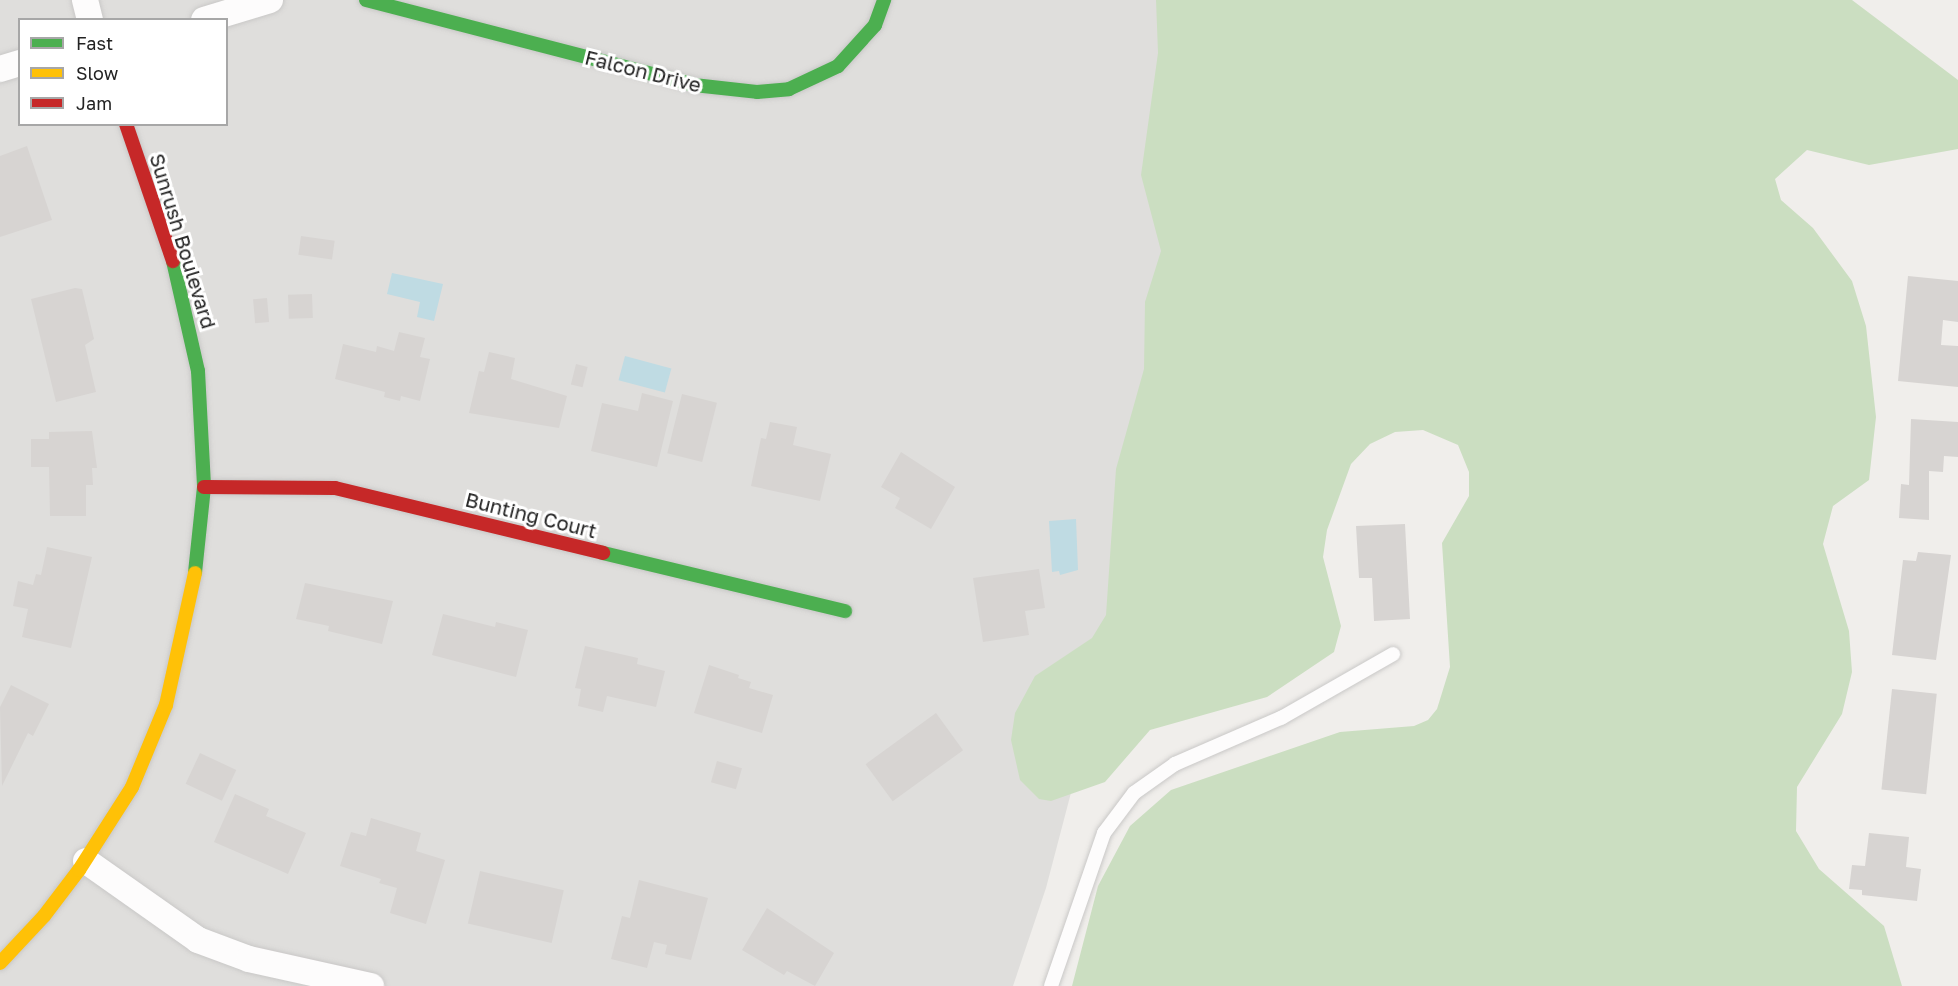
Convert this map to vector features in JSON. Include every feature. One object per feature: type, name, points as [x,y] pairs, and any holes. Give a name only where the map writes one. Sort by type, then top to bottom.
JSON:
[{"type":"street","points":[[85,0],[90,18]]},
{"type":"street","points":[[211,18],[270,0]]},
{"type":"street","name":"Falcon Drive","points":[[366,0],[694,85],[757,92],[789,89],[838,66],[875,25],[884,0]]},
{"type":"street","points":[[0,69],[18,64]]},
{"type":"street","name":"Sunrush Boulevard","points":[[0,963],[44,916],[86,861],[132,787],[166,705],[194,595],[204,487],[204,438],[190,326],[173,261],[127,126]]},
{"type":"street","name":"Bunting Court","points":[[204,487],[335,488],[844,611]]},
{"type":"street","points":[[86,861],[198,940],[249,959],[371,986]]},
{"type":"lane","points":[[1051,986],[1104,833],[1134,793],[1175,764],[1281,718],[1393,654]]},
{"type":"shaded area","points":[[0,0],[1279,0],[1046,888],[1013,986],[0,986]]},
{"type":"green space","points":[[1156,0],[1852,0],[1958,80],[1958,149],[1869,165],[1807,150],[1775,179],[1781,200],[1813,228],[1852,281],[1866,326],[1876,417],[1869,480],[1833,506],[1823,544],[1849,631],[1852,672],[1842,714],[1797,787],[1796,831],[1819,869],[1884,926],[1902,986],[1072,986],[1098,886],[1130,826],[1171,790],[1340,732],[1414,726],[1428,720],[1437,709],[1450,667],[1442,543],[1469,496],[1469,472],[1458,445],[1423,430],[1395,432],[1370,444],[1351,464],[1327,530],[1323,557],[1341,626],[1334,652],[1267,697],[1150,730],[1105,782],[1051,801],[1039,799],[1020,780],[1011,740],[1015,713],[1035,676],[1092,638],[1106,615],[1116,469],[1144,369],[1145,302],[1161,251],[1141,175],[1158,53]]},
{"type":"water","points":[[392,273],[443,284],[434,321],[417,317],[420,302],[387,294]]},
{"type":"water","points":[[625,356],[671,368],[665,393],[619,380]]},
{"type":"water","points":[[1076,519],[1078,570],[1060,575],[1059,571],[1052,572],[1049,521]]},
{"type":"building","points":[[27,146],[52,220],[0,237],[0,156]]},
{"type":"building","points":[[301,236],[335,241],[332,260],[298,255]]},
{"type":"building","points":[[1908,276],[1958,281],[1958,322],[1943,320],[1941,345],[1958,346],[1958,387],[1898,381]]},
{"type":"building","points":[[75,288],[82,289],[94,339],[85,345],[96,392],[56,402],[31,299]]},
{"type":"building","points":[[312,294],[313,318],[289,319],[288,295]]},
{"type":"building","points":[[267,298],[269,322],[255,323],[253,299]]},
{"type":"building","points":[[399,332],[425,338],[420,357],[430,359],[420,401],[401,396],[400,401],[384,397],[385,392],[335,379],[343,344],[376,352],[377,346],[394,351]]},
{"type":"building","points":[[489,352],[515,358],[511,379],[567,396],[559,428],[469,413],[479,371],[484,372]]},
{"type":"building","points":[[576,364],[588,367],[583,387],[571,384]]},
{"type":"building","points":[[642,393],[673,401],[657,467],[591,451],[602,403],[638,411]]},
{"type":"building","points":[[682,394],[717,403],[702,462],[667,453]]},
{"type":"building","points":[[1911,419],[1958,422],[1958,457],[1944,456],[1943,472],[1929,471],[1929,520],[1899,518],[1901,484],[1909,485]]},
{"type":"building","points":[[770,422],[797,427],[793,445],[831,454],[820,501],[751,486],[761,438],[766,439]]},
{"type":"building","points":[[92,431],[97,468],[92,468],[93,485],[86,485],[86,516],[50,516],[49,467],[31,467],[31,439],[49,439],[49,432]]},
{"type":"building","points":[[901,452],[955,487],[931,529],[895,508],[900,498],[881,487]]},
{"type":"building","points":[[1405,524],[1410,619],[1374,621],[1372,578],[1359,578],[1356,526]]},
{"type":"building","points":[[47,547],[92,557],[71,648],[22,637],[28,609],[13,606],[18,581],[33,585],[36,574],[41,575]]},
{"type":"building","points":[[1918,552],[1951,555],[1936,660],[1892,655],[1903,560],[1916,561]]},
{"type":"building","points":[[1039,569],[1045,608],[1025,611],[1029,635],[983,642],[973,578]]},
{"type":"building","points":[[305,583],[393,601],[382,644],[328,631],[329,626],[296,619]]},
{"type":"building","points":[[443,614],[495,627],[496,622],[528,630],[516,677],[432,655]]},
{"type":"building","points":[[585,646],[638,658],[637,664],[665,671],[656,707],[607,696],[603,712],[578,706],[581,689],[575,688]]},
{"type":"building","points":[[709,665],[739,675],[738,678],[751,682],[749,688],[773,695],[762,733],[694,713]]},
{"type":"building","points":[[11,685],[49,704],[33,736],[28,733],[2,786],[0,707]]},
{"type":"building","points":[[1892,689],[1937,694],[1926,794],[1881,789]]},
{"type":"building","points":[[936,713],[963,750],[893,801],[866,764]]},
{"type":"building","points":[[200,753],[236,770],[222,801],[186,784]]},
{"type":"building","points":[[717,761],[742,768],[736,789],[711,782]]},
{"type":"building","points":[[235,794],[269,809],[266,816],[306,833],[288,874],[214,842]]},
{"type":"building","points":[[371,818],[421,833],[416,851],[445,860],[426,924],[390,913],[397,888],[379,883],[381,879],[340,866],[351,832],[366,836]]},
{"type":"building","points":[[1869,833],[1909,837],[1906,867],[1921,869],[1917,901],[1862,895],[1862,890],[1849,889],[1852,865],[1865,866]]},
{"type":"building","points":[[480,871],[564,890],[552,943],[468,924]]},
{"type":"building","points":[[639,880],[708,898],[691,960],[665,954],[667,945],[654,942],[647,968],[611,959],[622,916],[630,918]]},
{"type":"building","points":[[767,908],[834,953],[815,986],[787,971],[784,975],[742,950]]},
{"type":"traffic: fast","points":[[366,0],[694,85],[757,92],[789,89],[838,66],[875,25],[884,0]]},
{"type":"traffic: fast","points":[[173,261],[198,371],[204,487],[195,573]]},
{"type":"traffic: fast","points":[[603,553],[845,611]]},
{"type":"traffic: slow","points":[[0,963],[44,916],[79,870],[132,787],[166,705],[195,573]]},
{"type":"traffic: jam","points":[[127,126],[173,261]]},
{"type":"traffic: jam","points":[[204,487],[335,488],[603,553]]}]
